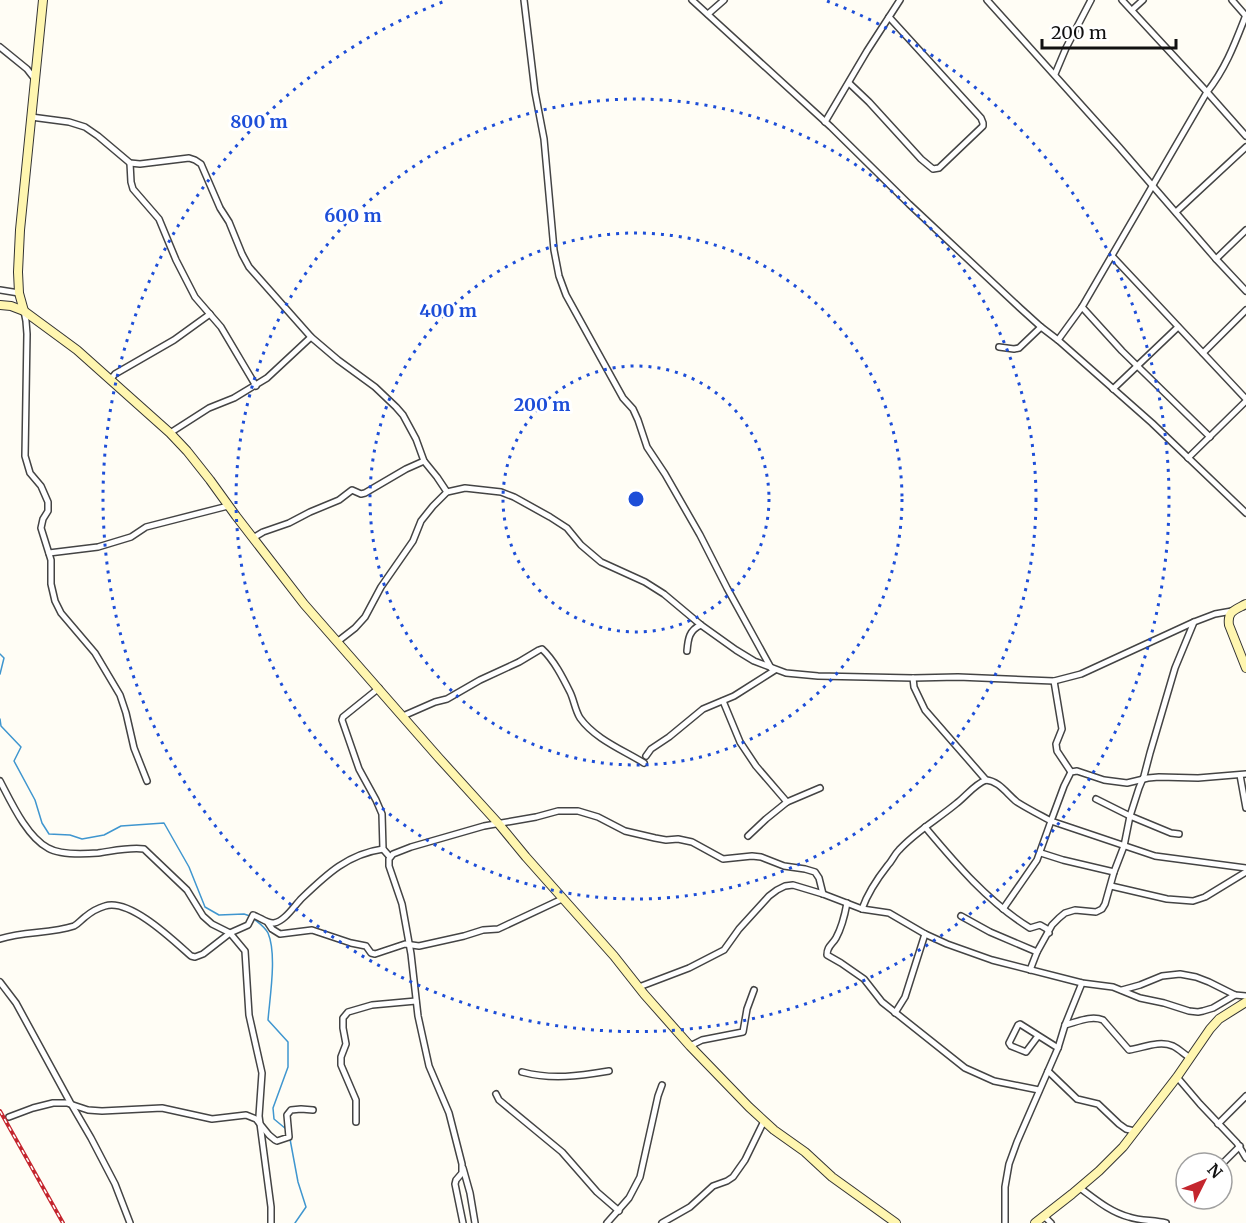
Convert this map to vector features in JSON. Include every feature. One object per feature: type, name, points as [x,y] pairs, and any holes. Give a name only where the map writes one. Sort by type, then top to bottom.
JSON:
[{"type":"street","points":[[43,0],[20,230],[18,272],[19,293],[27,334],[25,456],[30,472],[41,486],[48,502],[48,511],[41,528],[50,553],[51,584],[55,601],[61,613],[95,653],[120,695],[134,748],[147,781]]},
{"type":"street","points":[[524,0],[535,92],[544,139],[554,250],[561,283],[623,398],[633,409],[647,447],[700,535],[773,669]]},
{"type":"street","points":[[692,0],[825,122],[947,240],[1041,327],[1113,389],[1246,513]]},
{"type":"street","points":[[708,14],[724,0]]},
{"type":"street","points":[[825,122],[900,0]]},
{"type":"street","points":[[987,0],[1246,291]]},
{"type":"street","points":[[1055,74],[1091,0]]},
{"type":"street","points":[[1122,0],[1246,136]]},
{"type":"street","points":[[1132,10],[1143,0]]},
{"type":"street","points":[[1058,340],[1082,307],[1207,92],[1226,65],[1246,16],[1232,0]]},
{"type":"street","points":[[849,83],[933,169],[939,168],[983,126],[981,118],[889,17]]},
{"type":"street","points":[[0,47],[27,69],[34,78]]},
{"type":"street","points":[[31,117],[85,127],[98,135],[130,163],[140,164],[189,158],[201,164],[249,267],[311,338],[375,387],[396,407],[416,438],[424,461],[447,492]]},
{"type":"street","points":[[1176,212],[1246,147]]},
{"type":"street","points":[[130,163],[133,189],[159,219],[195,297],[221,327],[256,386]]},
{"type":"street","points":[[1216,259],[1246,230]]},
{"type":"street","points":[[1112,256],[1246,400],[1188,458]]},
{"type":"street","points":[[0,290],[19,293]]},
{"type":"street","points":[[0,304],[24,311],[77,350],[170,433],[204,472],[304,604],[498,823],[690,1046],[764,1121],[805,1152],[832,1177],[893,1222]]},
{"type":"street","points":[[1082,307],[1098,327],[1210,437]]},
{"type":"street","points":[[1203,353],[1246,310]]},
{"type":"street","points":[[110,380],[115,374],[174,340],[210,314]]},
{"type":"street","points":[[999,347],[1019,348],[1041,327]]},
{"type":"street","points":[[1113,389],[1178,327]]},
{"type":"street","points":[[170,433],[209,408],[256,386],[311,338]]},
{"type":"street","points":[[253,538],[339,500],[352,490],[361,494],[424,461]]},
{"type":"street","points":[[338,642],[365,617],[381,587],[413,541],[421,521],[433,506],[447,492],[465,488],[501,492],[514,497],[567,528],[580,545],[601,562],[645,582],[663,594],[736,650],[754,661],[786,673],[818,676],[958,677],[1054,681],[1082,674],[1194,622],[1215,614],[1232,611],[1246,604]]},
{"type":"street","points":[[50,553],[98,548],[131,537],[143,528],[228,506]]},
{"type":"street","points":[[1232,611],[1228,619],[1229,625],[1246,669]]},
{"type":"street","points":[[1030,970],[1052,925],[1065,913],[1075,909],[1096,912],[1105,904],[1175,668],[1194,622]]},
{"type":"street","points":[[687,651],[690,634],[701,625]]},
{"type":"street","points":[[403,716],[447,699],[542,650],[554,664],[565,683],[582,720],[605,740],[644,763]]},
{"type":"street","points":[[646,756],[651,749],[703,709],[743,691],[773,669]]},
{"type":"street","points":[[913,678],[914,687],[926,710],[986,780]]},
{"type":"street","points":[[1054,681],[1062,729],[1056,744],[1057,751],[1071,772]]},
{"type":"street","points":[[379,688],[342,720],[358,769],[382,814],[383,849],[390,857]]},
{"type":"street","points":[[723,701],[740,742],[756,766],[787,802]]},
{"type":"street","points":[[1071,772],[1077,771],[1114,782],[1127,783],[1159,777],[1207,778],[1243,775],[1246,808]]},
{"type":"street","points":[[1003,909],[1041,853],[1071,772]]},
{"type":"street","points":[[862,909],[872,886],[897,852],[925,827],[986,780],[995,782],[1019,803],[1051,821],[1155,856],[1246,870]]},
{"type":"street","points":[[0,781],[20,818],[47,848],[74,853],[144,849],[188,890],[203,916],[212,924],[230,933],[246,954],[249,1015],[262,1080],[259,1109],[271,1223]]},
{"type":"street","points":[[748,836],[787,802],[820,788]]},
{"type":"street","points":[[1096,799],[1130,816],[1171,833],[1179,834]]},
{"type":"street","points":[[475,1223],[470,1193],[449,1113],[429,1066],[416,1001],[410,945],[402,904],[389,866],[390,857],[393,854],[498,823],[558,811],[578,811],[598,817],[625,831],[666,840],[678,839],[693,842],[723,859],[760,857],[784,866],[812,871],[818,874],[823,894]]},
{"type":"street","points":[[925,827],[963,872],[1003,909],[1030,928],[1040,925],[1047,929],[1048,933]]},
{"type":"street","points":[[268,923],[277,922],[283,918],[336,866],[355,856],[383,849]]},
{"type":"street","points":[[1041,853],[1114,872]]},
{"type":"street","points":[[1111,886],[1167,899],[1193,901],[1204,897],[1246,870]]},
{"type":"street","points":[[639,987],[689,968],[724,950],[739,929],[777,890],[793,885],[862,909],[889,913],[925,934],[969,953],[1011,966],[1082,983],[1113,987],[1140,998],[1198,1012],[1213,1008],[1234,995]]},
{"type":"street","points":[[0,939],[74,926],[96,909],[111,904],[127,908],[138,914],[168,934],[194,957],[203,954],[230,933],[248,925],[253,915],[268,923],[280,934],[312,930],[366,946],[373,954],[403,945],[419,946],[498,929],[562,899]]},
{"type":"street","points":[[847,903],[836,939],[829,946],[826,954],[864,979],[878,999],[965,1068],[994,1081],[1039,1090]]},
{"type":"street","points":[[961,916],[990,932],[1037,952]]},
{"type":"street","points":[[895,1013],[905,997],[925,934]]},
{"type":"street","points":[[1122,990],[1162,976],[1180,974],[1209,982],[1234,995],[1246,996]]},
{"type":"street","points":[[0,982],[16,1003],[91,1138],[107,1168],[130,1223]]},
{"type":"street","points":[[1005,1223],[1005,1187],[1009,1164],[1058,1048],[1082,983]]},
{"type":"street","points":[[690,1046],[702,1040],[743,1032],[747,1009],[754,990]]},
{"type":"street","points":[[356,1122],[356,1100],[341,1065],[346,1046],[343,1018],[348,1012],[372,1005],[416,1001]]},
{"type":"street","points":[[1035,1223],[1080,1188],[1123,1147],[1219,1019],[1246,1002]]},
{"type":"street","points":[[1065,1025],[1098,1018],[1129,1050],[1154,1044],[1165,1044],[1190,1058]]},
{"type":"street","points":[[1038,1036],[1026,1052],[1009,1043],[1020,1024],[1058,1048]]},
{"type":"street","points":[[522,1072],[541,1076],[570,1077],[609,1071]]},
{"type":"street","points":[[1048,1071],[1077,1099],[1098,1104],[1119,1124],[1134,1131]]},
{"type":"street","points":[[1177,1077],[1240,1146],[1246,1158]]},
{"type":"street","points":[[608,1223],[633,1190],[642,1171],[662,1085]]},
{"type":"street","points":[[496,1094],[499,1100],[562,1152],[591,1186],[618,1211]]},
{"type":"street","points":[[1218,1124],[1246,1096]]},
{"type":"street","points":[[9,1117],[53,1103],[71,1104],[88,1110],[102,1111],[162,1108],[212,1119],[246,1115],[252,1117],[272,1139],[277,1141],[290,1137],[287,1115],[291,1110],[301,1108],[313,1110]]},
{"type":"street","points":[[662,1223],[690,1207],[713,1186],[733,1177],[764,1121]]},
{"type":"street","points":[[1234,1152],[1240,1146]]},
{"type":"street","points":[[463,1167],[455,1185],[463,1223]]},
{"type":"street","points":[[1080,1188],[1127,1220],[1166,1223]]},
{"type":"street","points":[[1044,1215],[1051,1223]]},
{"type":"waterway","points":[[0,654],[4,658],[0,674]]},
{"type":"waterway","points":[[0,719],[1,726],[21,747],[14,761],[35,800],[42,823],[49,834],[70,835],[82,839],[104,835],[121,826],[164,823],[189,867],[205,907],[219,915],[244,914],[250,916]]},
{"type":"waterway","points":[[254,919],[267,931],[271,942],[272,975],[268,1020],[288,1042],[288,1067],[273,1108],[274,1119],[286,1129]]},
{"type":"waterway","points":[[290,1139],[298,1182],[306,1207],[295,1223]]},
{"type":"railway","points":[[0,1111],[63,1223]]}]
